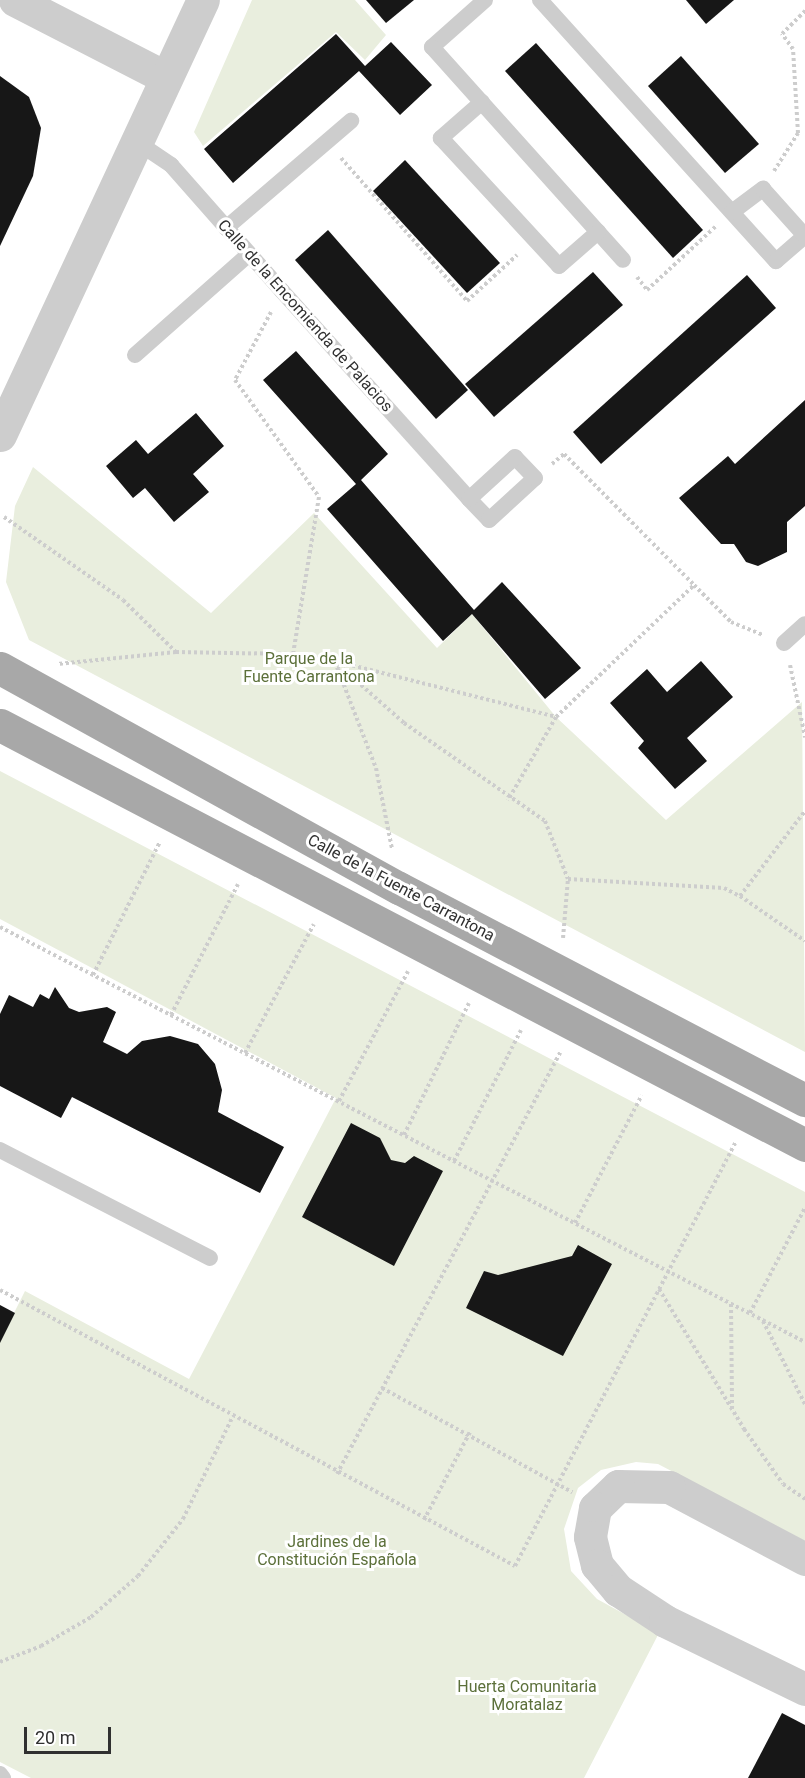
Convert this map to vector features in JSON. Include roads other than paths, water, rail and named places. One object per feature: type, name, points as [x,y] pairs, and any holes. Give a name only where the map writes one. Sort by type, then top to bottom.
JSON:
[{"type":"main road","name":"Calle de la Fuente Carrantona","points":[[0,668],[399,888],[805,1100]]},
{"type":"main road","points":[[0,725],[805,1145]]},
{"type":"street","points":[[15,0],[165,77]]},
{"type":"street","points":[[0,435],[134,141],[203,0]]},
{"type":"street","points":[[805,1559],[669,1487],[618,1486],[595,1508],[590,1537],[597,1565],[618,1590],[665,1621],[805,1689]]},
{"type":"lane","points":[[485,0],[432,47],[623,260]]},
{"type":"lane","points":[[540,0],[776,261],[805,236],[763,189],[732,212]]},
{"type":"lane","points":[[482,102],[441,138],[559,266],[598,231]]},
{"type":"lane","points":[[226,228],[351,121]]},
{"type":"lane","name":"Calle de la Encomienda de Palacios","points":[[134,141],[171,165],[249,254],[469,499],[489,520],[535,478],[515,457],[469,499]]},
{"type":"lane","points":[[135,355],[249,254]]},
{"type":"lane","points":[[784,644],[805,624]]},
{"type":"lane","points":[[0,1150],[210,1258]]},
{"type":"park label","name":"Parque de la Fuente Carrantona","points":[[309,668]]},
{"type":"park label","name":"Jardines de la Constitución Española","points":[[337,1551]]},
{"type":"park label","name":"Huerta Comunitaria Moratalaz","points":[[527,1696]]}]
